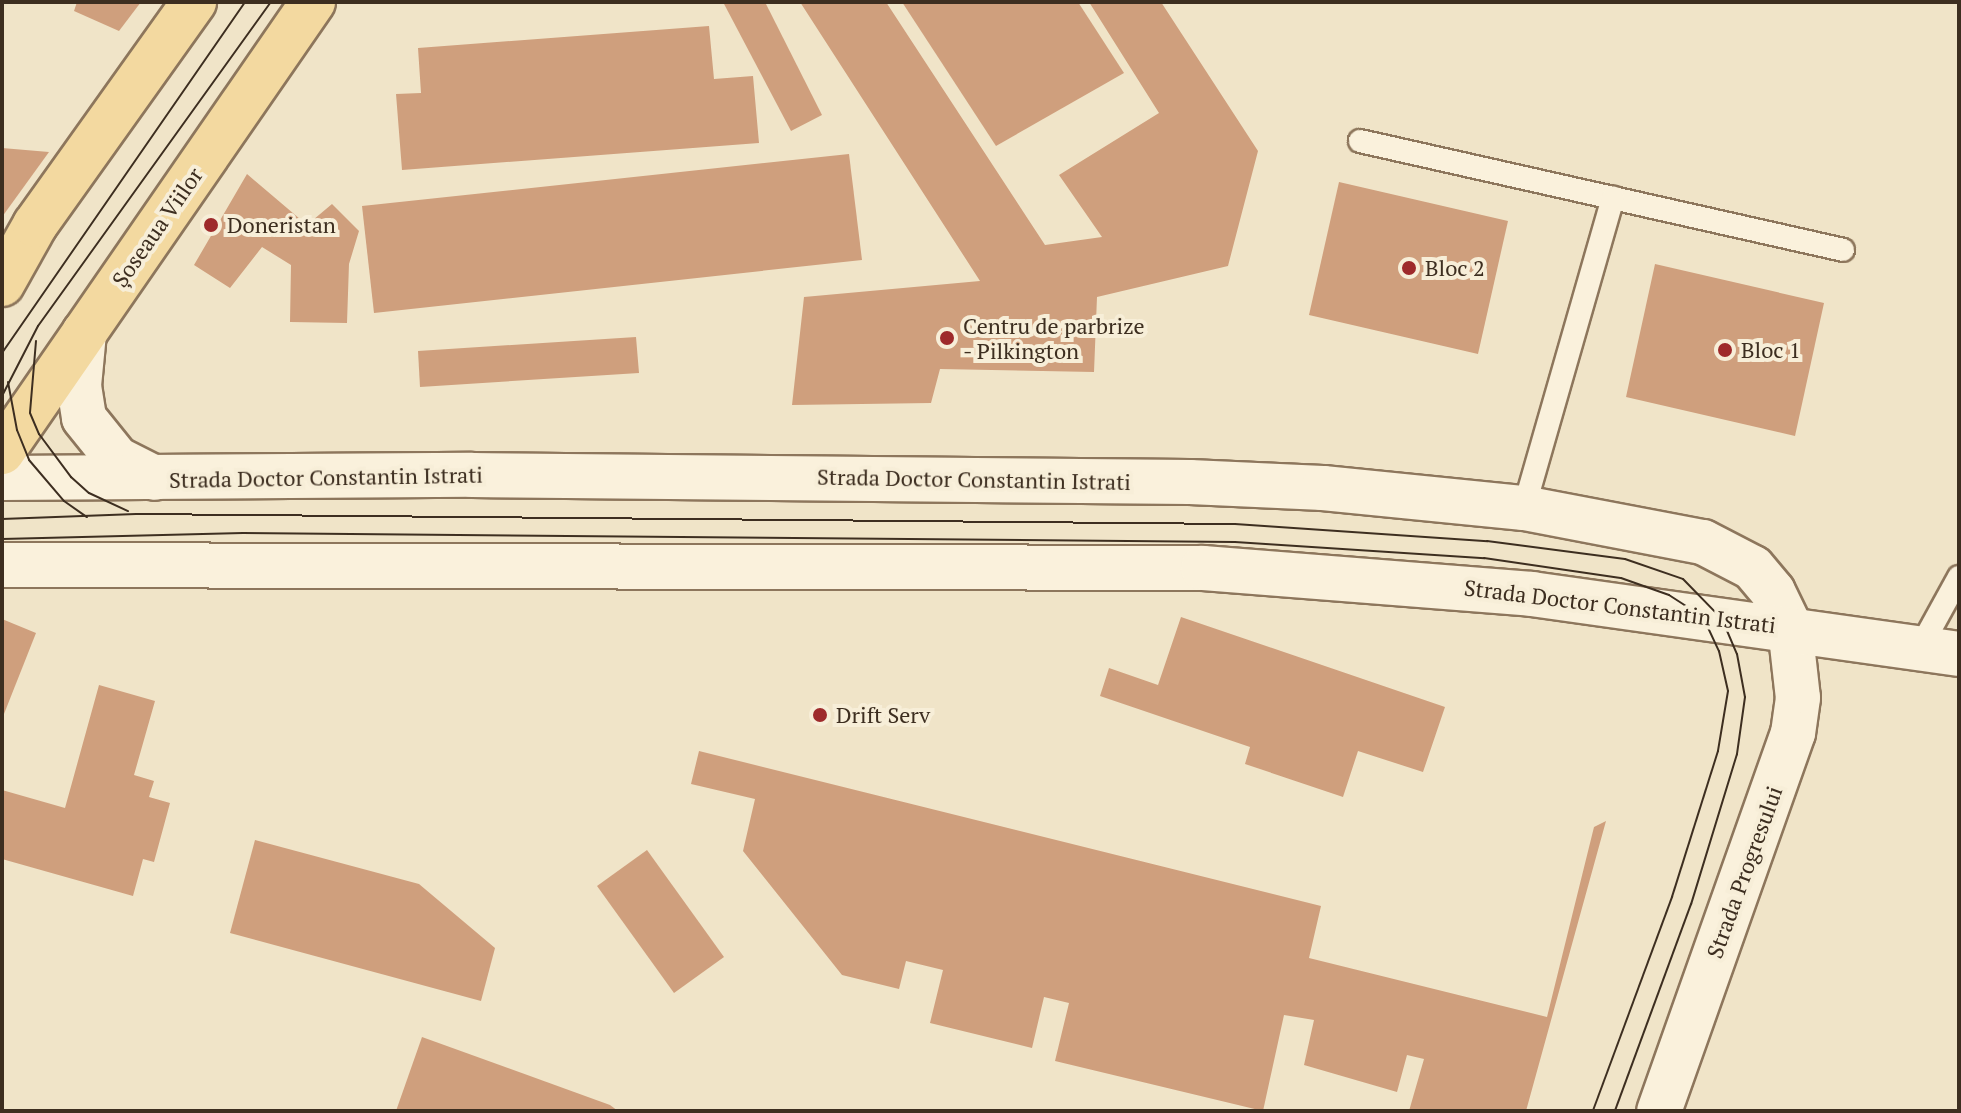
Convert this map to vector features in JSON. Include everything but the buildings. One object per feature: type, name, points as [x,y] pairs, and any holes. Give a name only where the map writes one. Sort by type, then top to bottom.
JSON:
[{"type":"main road","points":[[2,284],[35,225],[194,2]]},
{"type":"main road","name":"Șoseaua Viilor","points":[[2,452],[313,2]]},
{"type":"main road","points":[[84,333],[79,386],[84,418],[105,448],[155,478]]},
{"type":"main road","name":"Strada Doctor Constantin Istrati","points":[[2,478],[472,475],[1067,479],[1323,488],[1524,508],[1683,536],[1724,551],[1753,568],[1773,592],[1790,627]]},
{"type":"main road","name":"Strada Doctor Constantin Istrati","points":[[2,565],[1203,568],[1505,591],[1790,627]]},
{"type":"main road","points":[[1790,627],[1940,651]]},
{"type":"main road","name":"Strada Progresului","points":[[1659,1111],[1793,733],[1797,661],[1790,627]]},
{"type":"lane","points":[[1360,141],[1843,250]]},
{"type":"lane","points":[[1524,508],[1613,198]]},
{"type":"lane","points":[[1940,651],[1959,577]]},
{"type":"tram line","points":[[2,353],[245,2]]},
{"type":"tram line","points":[[2,396],[38,326],[271,2]]},
{"type":"tram line","points":[[36,341],[30,413],[39,434],[71,477],[89,493],[128,511]]},
{"type":"tram line","points":[[8,382],[17,430],[29,460],[64,501],[87,517]]},
{"type":"tram line","points":[[2,519],[136,514],[1235,524],[1487,541],[1625,559],[1683,579],[1722,619],[1737,654],[1745,697],[1737,754],[1691,904],[1615,1111]]},
{"type":"tram line","points":[[2,539],[243,533],[1235,542],[1484,558],[1621,578],[1669,595],[1703,617],[1719,651],[1728,691],[1718,751],[1672,897],[1593,1111]]},
{"type":"place","name":"Doneristan","points":[[211,225]]},
{"type":"place","name":"Bloc 2","points":[[1409,268]]},
{"type":"place","name":"Centru de parbrize - Pilkington","points":[[947,338]]},
{"type":"place","name":"Bloc 1","points":[[1725,350]]},
{"type":"place","name":"Drift Serv","points":[[820,715]]}]
